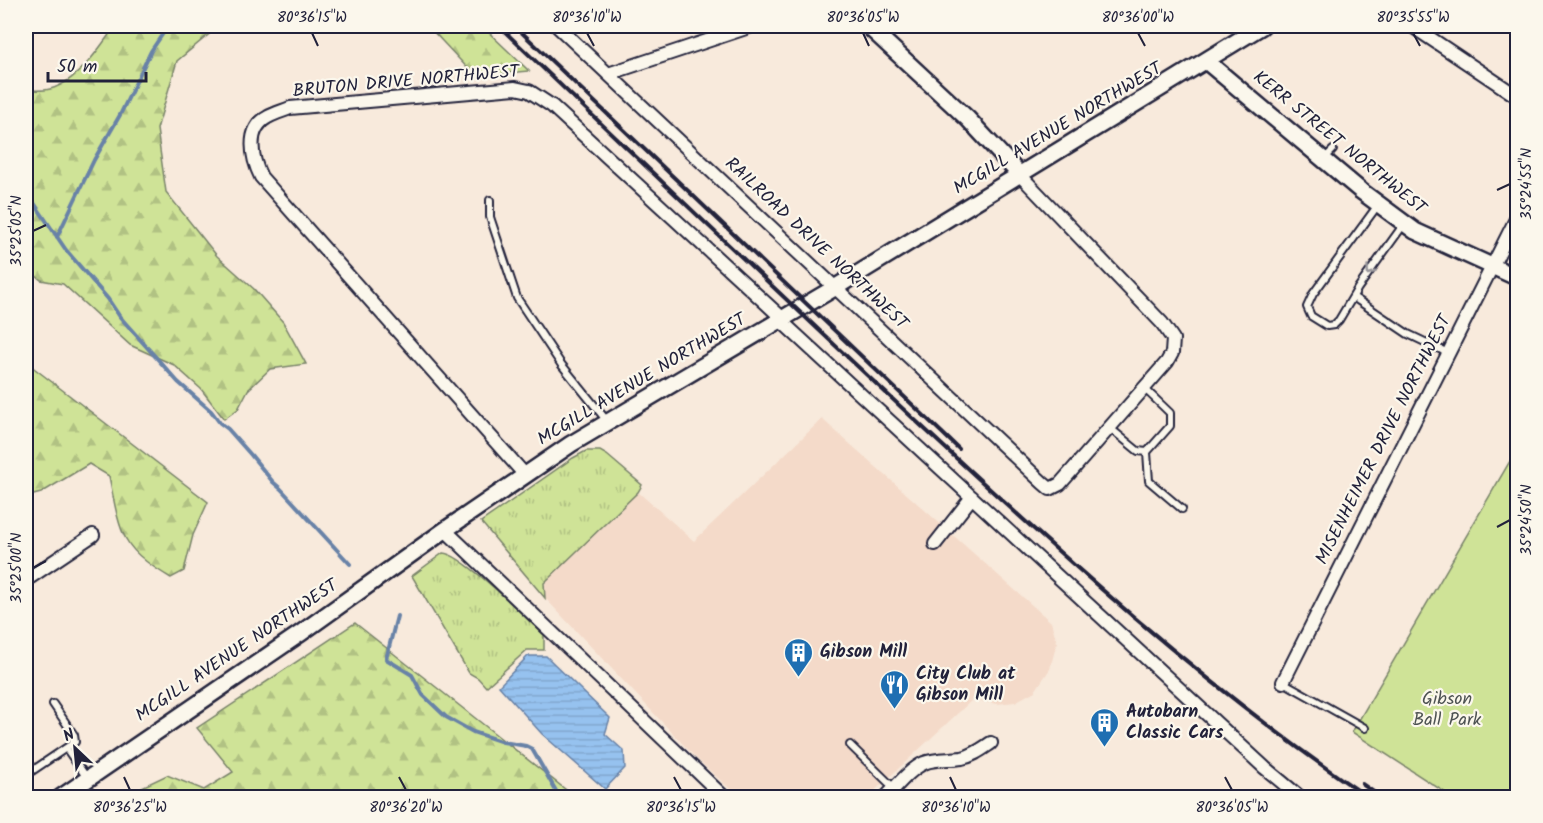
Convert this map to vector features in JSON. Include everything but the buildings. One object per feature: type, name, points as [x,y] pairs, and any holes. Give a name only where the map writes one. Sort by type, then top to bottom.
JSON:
[{"type":"street","name":"RAILROAD DRIVE NORTHWEST","points":[[556,26],[1050,489],[1060,484],[1110,428]]},
{"type":"street","points":[[608,74],[752,26]]},
{"type":"street","points":[[868,26],[968,119],[1161,323],[1173,339],[1172,353],[1110,428]]},
{"type":"street","name":"MCGILL AVENUE NORTHWEST","points":[[60,798],[301,633],[525,475],[608,422],[836,287],[1262,26]]},
{"type":"street","points":[[1412,26],[1430,42],[1518,97]]},
{"type":"street","name":"KERR STREET NORTHWEST","points":[[1206,61],[1329,155],[1378,204],[1404,224],[1518,278]]},
{"type":"street","name":"BRUTON DRIVE NORTHWEST","points":[[525,475],[261,177],[252,155],[253,139],[259,124],[266,117],[290,108],[515,88],[529,91],[552,106],[1265,768],[1301,798]]},
{"type":"street","name":"MISENHEIMER DRIVE NORTHWEST","points":[[1283,681],[1518,215]]},
{"type":"street","points":[[935,544],[972,497]]},
{"type":"street","points":[[445,530],[725,798]]},
{"type":"street","points":[[26,580],[93,535]]},
{"type":"street","points":[[885,798],[923,764],[963,758],[983,749],[991,742]]},
{"type":"lane","points":[[490,200],[490,217],[517,298],[561,364],[608,422]]},
{"type":"lane","points":[[1378,204],[1313,294],[1307,307],[1311,316],[1327,326],[1334,325],[1404,224]]},
{"type":"lane","points":[[1353,297],[1408,334],[1449,352]]},
{"type":"lane","points":[[1144,389],[1170,412],[1170,426],[1147,452],[1149,481],[1182,509]]},
{"type":"lane","points":[[1110,428],[1138,451],[1147,452]]},
{"type":"lane","points":[[1283,681],[1365,728]]},
{"type":"lane","points":[[26,775],[75,742],[74,735],[53,704]]},
{"type":"lane","points":[[850,745],[894,788]]},
{"type":"lane","points":[[66,748],[87,778]]},
{"type":"shaded area","points":[[822,419],[1051,622],[1057,642],[1050,669],[1035,691],[1015,702],[997,704],[972,700],[868,797],[739,797],[697,759],[545,598],[544,583],[638,492],[694,541]]},
{"type":"green space","points":[[115,26],[219,26],[177,61],[157,129],[166,192],[217,256],[254,289],[283,322],[306,364],[270,369],[248,390],[238,409],[224,419],[201,389],[174,365],[130,345],[63,284],[41,280],[26,268],[26,90],[50,89],[69,79],[87,63]]},
{"type":"green space","points":[[428,26],[482,26],[529,71],[475,76]]},
{"type":"green space","points":[[26,362],[208,502],[193,535],[184,571],[171,578],[135,551],[120,525],[109,476],[89,464],[41,493],[26,497]]},
{"type":"green space","name":"Gibson Ball Park","points":[[1517,449],[1517,797],[1452,797],[1352,732]]},
{"type":"green space","points":[[586,451],[600,451],[607,455],[642,485],[638,492],[544,583],[545,598],[481,522]]},
{"type":"green space","points":[[443,553],[452,556],[479,575],[544,635],[544,650],[527,650],[486,687],[478,678],[469,673],[412,576]]},
{"type":"green space","points":[[355,623],[575,797],[151,798],[142,787],[167,775],[204,790],[233,772],[197,728]]},
{"type":"water","points":[[528,656],[546,656],[610,718],[605,734],[624,751],[625,768],[605,789],[542,734],[499,686]]},
{"type":"waterway","points":[[57,237],[151,51],[168,26]]},
{"type":"waterway","points":[[26,191],[66,250],[108,299],[120,317],[178,382],[228,429],[273,482],[350,564]]},
{"type":"waterway","points":[[397,616],[386,659],[412,675],[423,695],[446,717],[473,732],[532,749],[560,798]]},
{"type":"railway","points":[[499,26],[969,470],[1134,618],[1249,711],[1369,798]]},
{"type":"railway","points":[[515,26],[959,449]]},
{"type":"railway","points":[[1362,784],[1382,798]]},
{"type":"place","name":"Gibson Mill","points":[[799,678]]},
{"type":"place","name":"City Club at Gibson Mill","points":[[895,710]]},
{"type":"place","name":"Autobarn Classic Cars","points":[[1105,748]]}]
